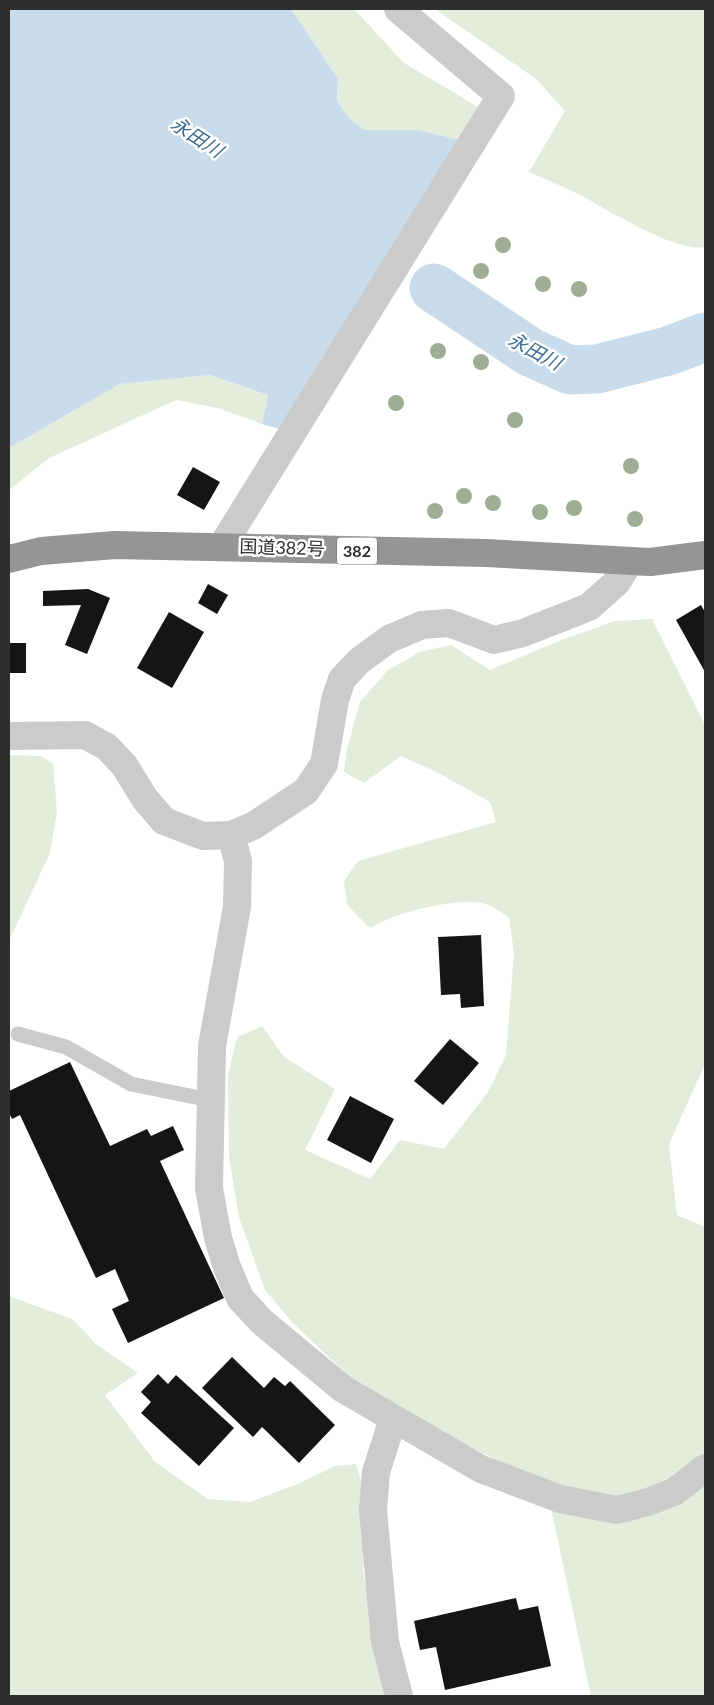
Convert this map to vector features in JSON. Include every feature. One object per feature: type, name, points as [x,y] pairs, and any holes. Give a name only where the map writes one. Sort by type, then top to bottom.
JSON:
[{"type":"highway","name":"国道382号","points":[[9,559],[41,551],[115,545],[486,553],[630,562],[650,562],[705,555]]},
{"type":"street","points":[[222,546],[501,96],[398,9]]},
{"type":"street","points":[[9,736],[85,735],[107,747],[124,765],[145,799],[164,821],[203,836],[231,835],[253,826],[306,791],[324,764],[335,700],[342,680],[359,661],[389,639],[422,625],[449,623],[494,640],[523,633],[589,607],[617,582],[630,562]]},
{"type":"street","points":[[231,835],[238,861],[237,907],[212,1046],[209,1188],[218,1238],[227,1267],[240,1298],[261,1322],[343,1389],[480,1469],[560,1499],[617,1510],[648,1502],[674,1492],[705,1468]]},
{"type":"street","points":[[392,1419],[376,1472],[373,1510],[385,1642],[399,1696]]},
{"type":"lane","points":[[18,1034],[66,1047],[131,1084],[210,1100]]},
{"type":"green space","points":[[291,9],[354,9],[404,63],[480,108],[460,140],[418,131],[365,130],[349,118],[337,100],[338,79]]},
{"type":"green space","points":[[435,9],[705,9],[705,247],[692,247],[659,237],[578,194],[529,172],[565,111],[536,79]]},
{"type":"green space","points":[[210,375],[268,395],[262,424],[218,408],[176,400],[49,458],[9,490],[9,448],[120,384]]},
{"type":"green space","points":[[652,619],[705,725],[705,1064],[669,1144],[677,1215],[705,1227],[705,1696],[591,1696],[545,1480],[517,1471],[364,1391],[292,1322],[265,1290],[239,1217],[229,1157],[228,1075],[237,1037],[262,1026],[284,1057],[335,1089],[305,1150],[370,1179],[400,1140],[444,1149],[488,1092],[506,1055],[514,953],[509,917],[485,904],[456,903],[408,912],[370,928],[347,905],[344,881],[358,861],[496,822],[490,802],[437,772],[401,756],[364,783],[344,772],[347,749],[360,702],[388,670],[420,652],[451,645],[490,670],[559,641],[615,621]]},
{"type":"green space","points":[[9,755],[41,756],[53,764],[57,812],[50,853],[9,941]]},
{"type":"green space","points":[[9,1296],[72,1319],[96,1344],[138,1373],[105,1395],[155,1462],[208,1499],[250,1502],[298,1484],[335,1466],[356,1464],[365,1494],[363,1571],[388,1696],[9,1696]]},
{"type":"water","points":[[9,9],[291,9],[338,79],[337,100],[349,118],[365,130],[417,130],[460,140],[280,429],[262,424],[268,395],[210,375],[120,384],[9,448]]},
{"type":"building","points":[[193,467],[220,482],[204,510],[177,495]]},
{"type":"building","points":[[208,584],[228,595],[217,614],[198,603]]},
{"type":"building","points":[[88,589],[110,598],[87,654],[65,645],[81,605],[43,606],[43,591]]},
{"type":"building","points":[[701,605],[705,612],[705,672],[676,620]]},
{"type":"building","points":[[169,612],[204,632],[172,688],[137,668]]},
{"type":"building","points":[[9,643],[26,643],[26,673],[9,673]]},
{"type":"building","points":[[481,935],[484,1006],[461,1008],[460,994],[441,995],[438,937]]},
{"type":"building","points":[[450,1039],[479,1063],[443,1105],[414,1081]]},
{"type":"building","points":[[70,1062],[110,1146],[147,1129],[151,1136],[173,1126],[184,1150],[160,1161],[224,1298],[128,1343],[112,1309],[129,1301],[115,1269],[96,1278],[20,1115],[12,1119],[9,1113],[9,1091]]},
{"type":"building","points":[[350,1096],[394,1119],[371,1163],[327,1140]]},
{"type":"building","points":[[232,1357],[264,1388],[274,1377],[285,1386],[290,1381],[335,1425],[299,1463],[262,1427],[253,1437],[202,1388]]},
{"type":"building","points":[[158,1374],[168,1384],[176,1375],[234,1428],[199,1466],[141,1413],[151,1402],[141,1392]]},
{"type":"building","points":[[516,1598],[519,1610],[538,1606],[551,1666],[445,1690],[436,1647],[420,1650],[414,1621]]},
{"type":"waterway","name":"永田川","points":[[434,288],[530,352],[570,370],[597,369],[668,351],[705,337]]}]
